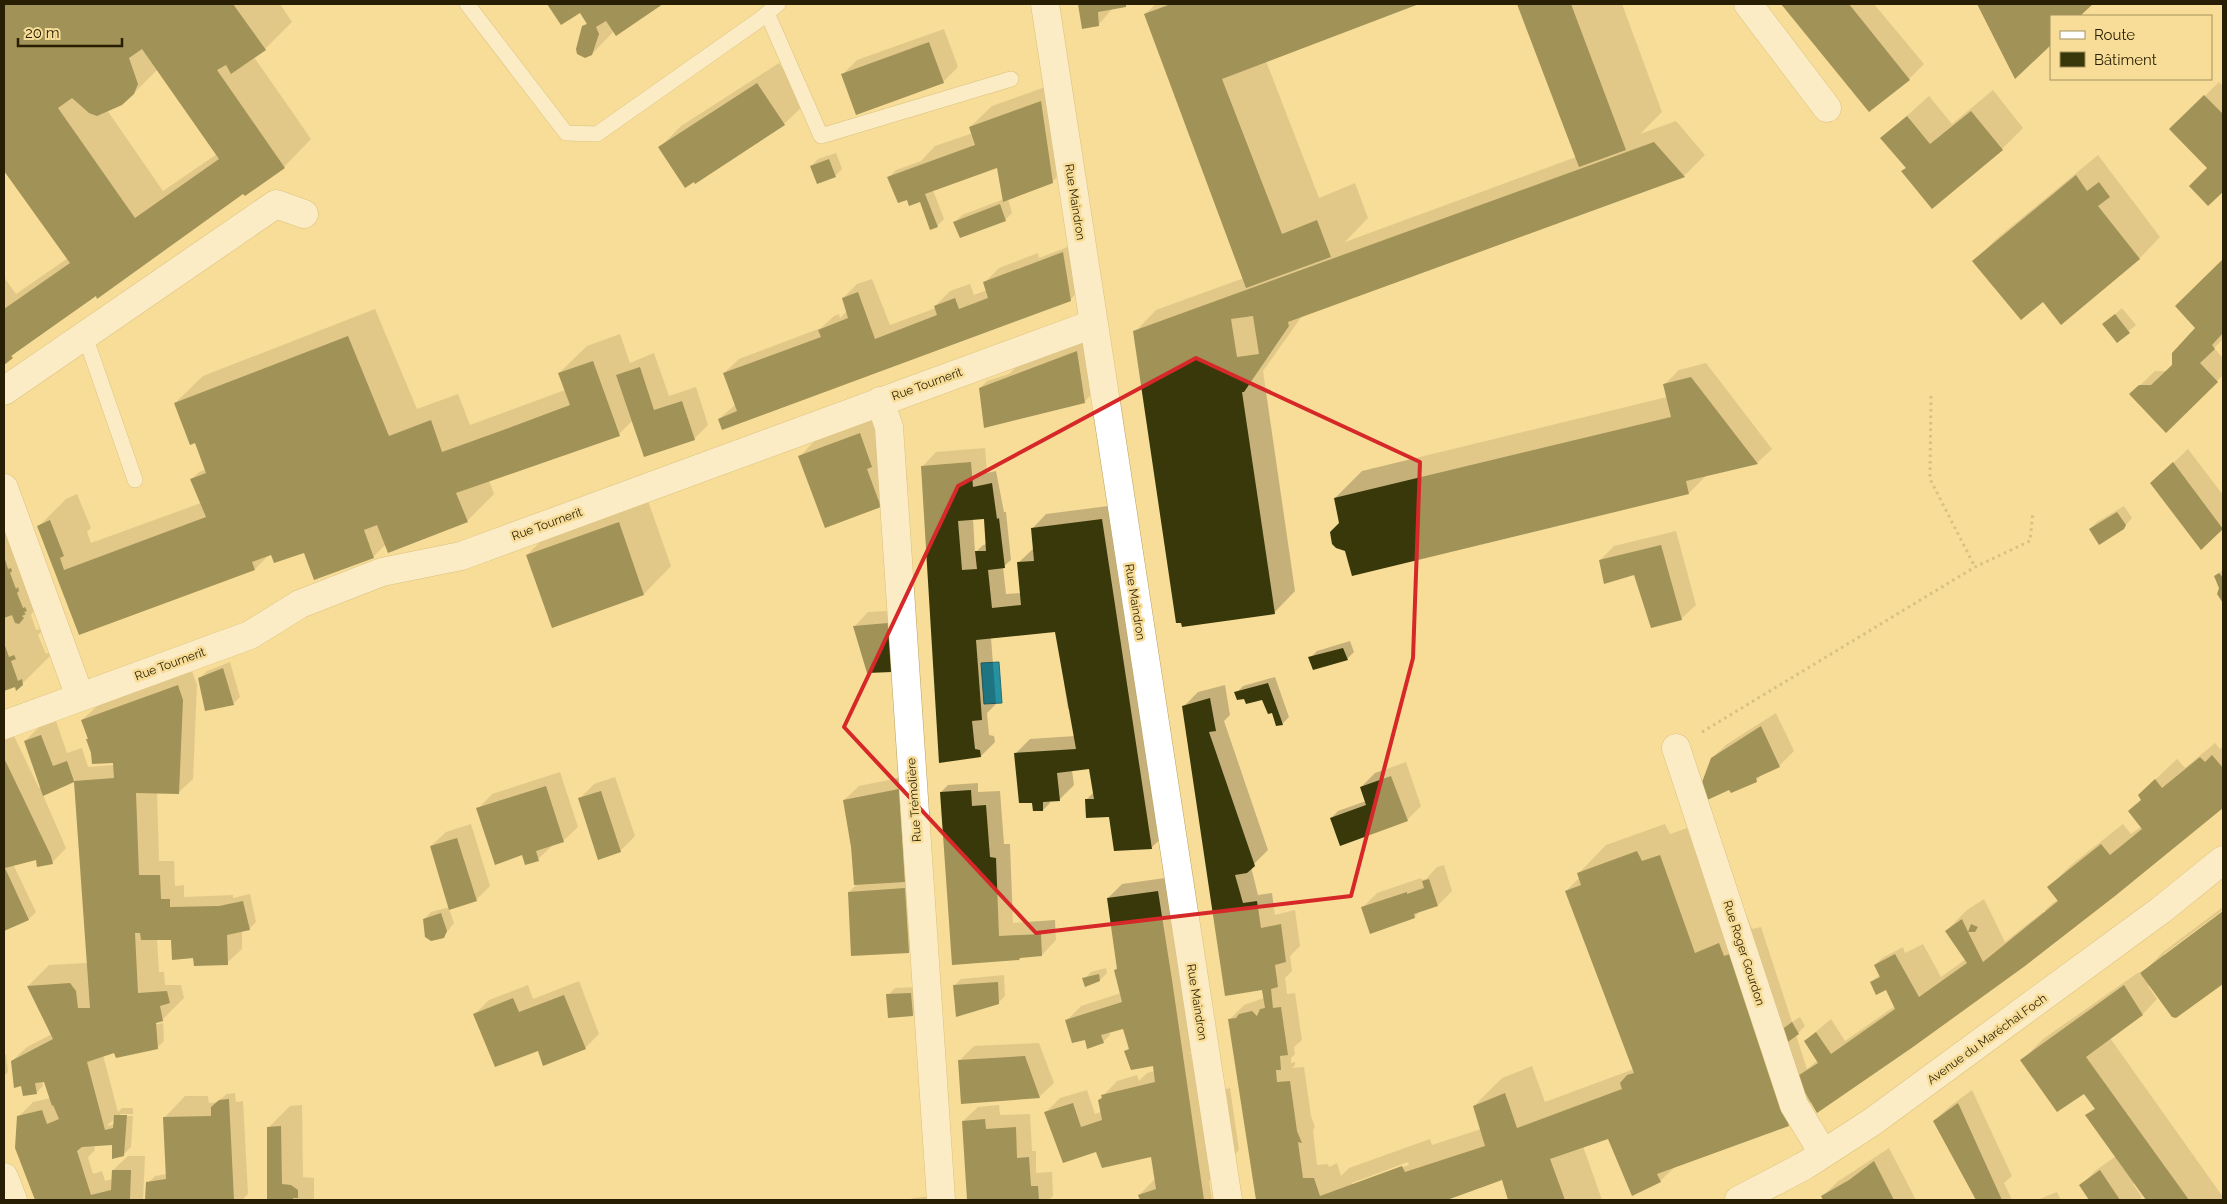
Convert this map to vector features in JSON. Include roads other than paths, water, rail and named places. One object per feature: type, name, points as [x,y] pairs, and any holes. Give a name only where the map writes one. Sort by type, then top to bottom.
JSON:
[{"type":"street","name":"Rue Maindron","points":[[1045,4],[1228,1200]]},
{"type":"street","points":[[1748,4],[1827,108]]},
{"type":"street","points":[[4,391],[276,204],[304,214]]},
{"type":"street","name":"Rue Tournerit","points":[[4,725],[250,635],[300,604],[382,572],[461,556],[1094,324]]},
{"type":"street","name":"Rue Trémolière","points":[[880,401],[890,427],[941,1200]]},
{"type":"street","points":[[4,488],[80,697]]},
{"type":"street","name":"Rue Roger Gourdon","points":[[1676,748],[1794,1105],[1823,1153]]},
{"type":"street","name":"Avenue du Maréchal Foch","points":[[1739,1200],[1804,1166],[1880,1116],[2161,910],[2223,860]]},
{"type":"street","points":[[4,1177],[13,1200]]},
{"type":"lane","points":[[467,4],[566,134],[597,134],[772,8],[821,136],[1011,79]]},
{"type":"lane","points":[[85,336],[135,480]]},
{"type":"water","points":[[999,662],[1002,703],[984,704],[981,663]]}]
